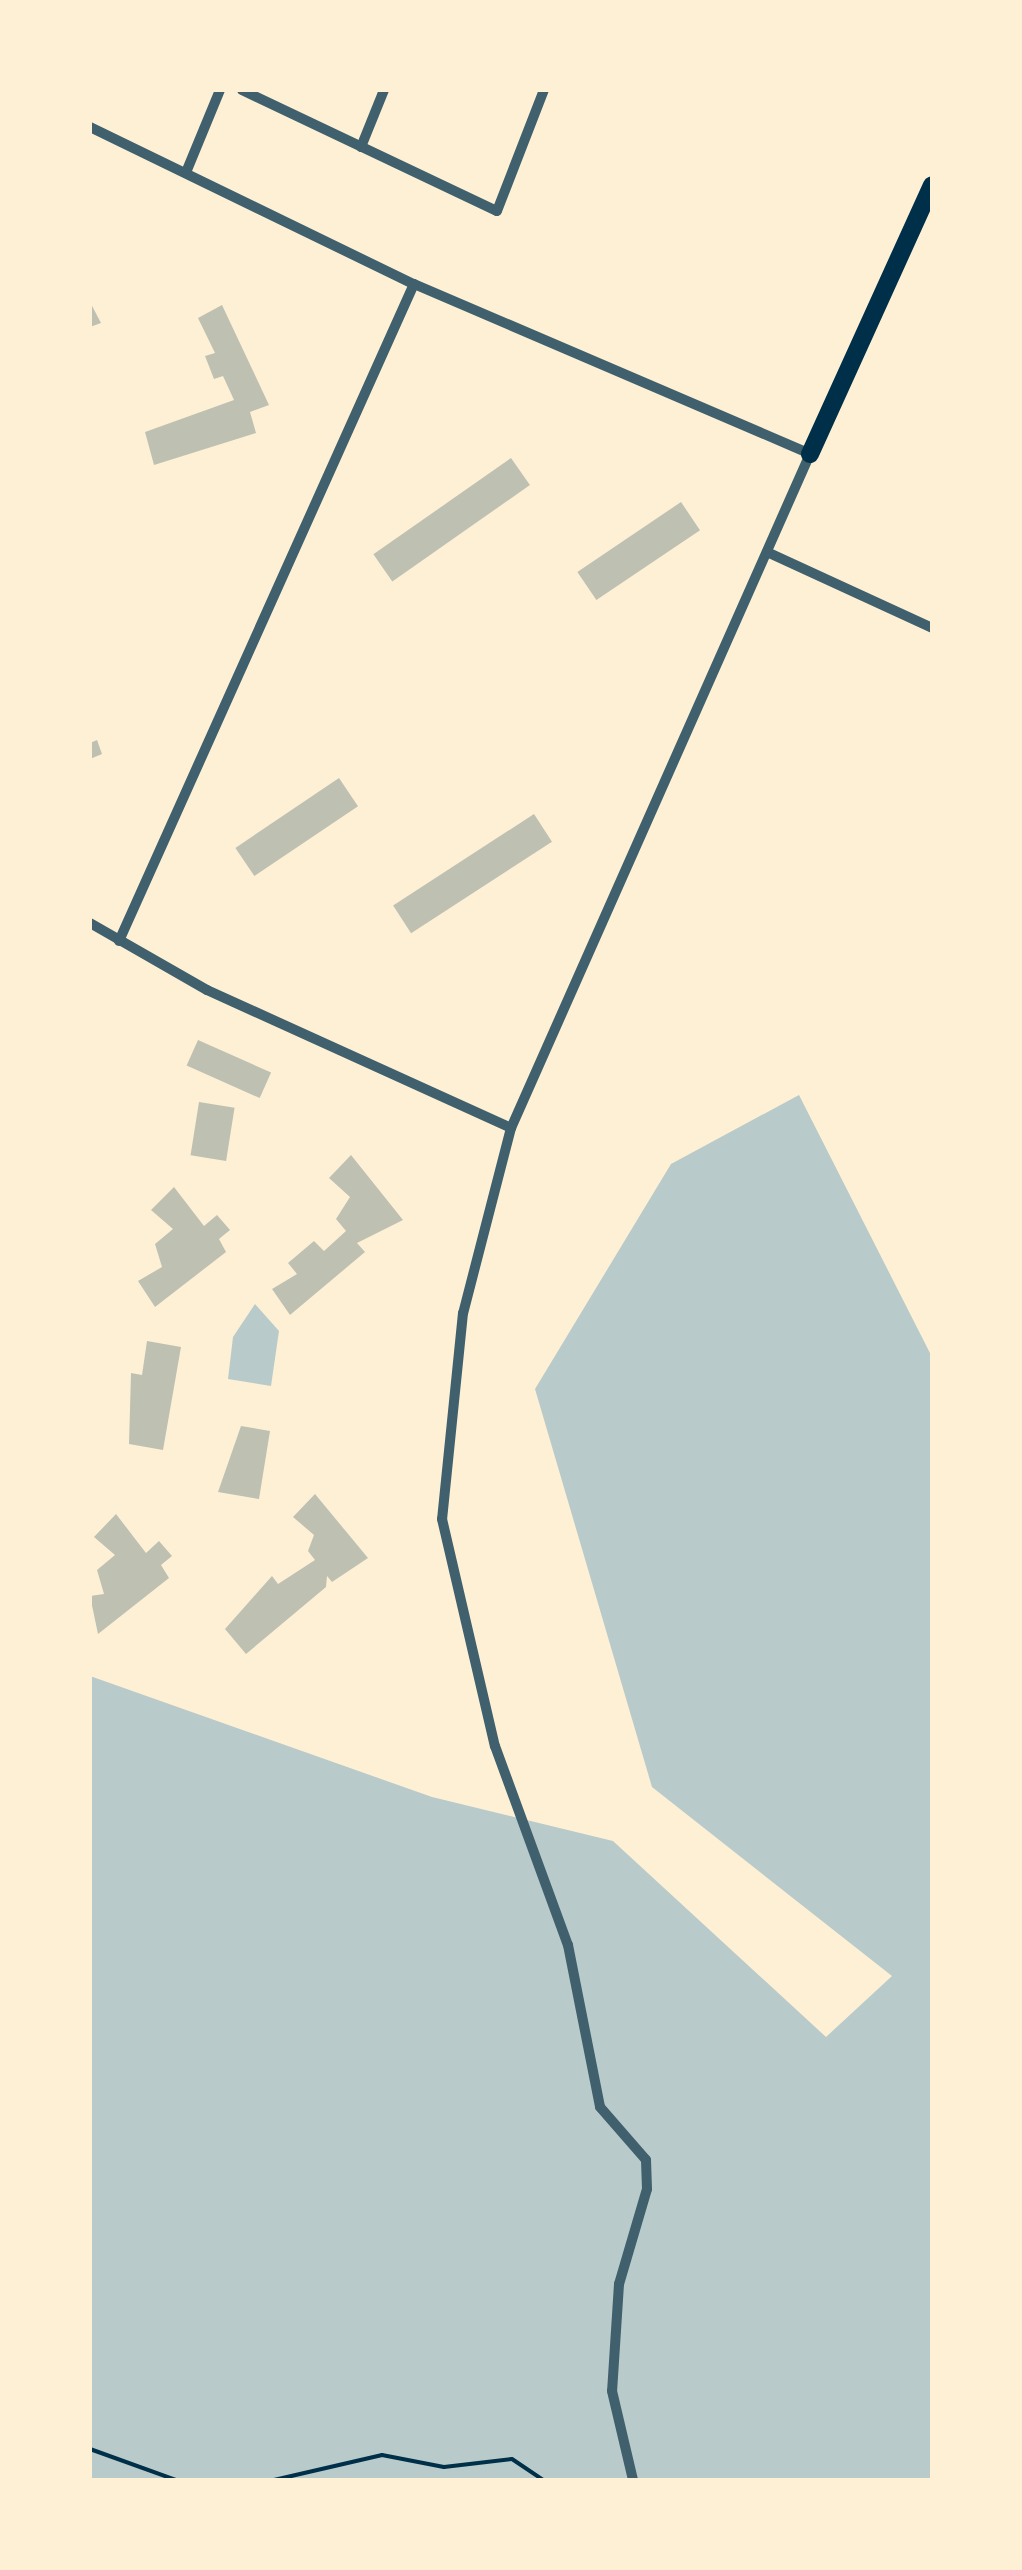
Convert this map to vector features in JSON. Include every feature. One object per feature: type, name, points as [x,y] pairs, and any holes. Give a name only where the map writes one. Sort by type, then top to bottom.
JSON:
[{"type":"main road","points":[[810,454],[932,185]]},
{"type":"street","points":[[186,170],[220,90]]},
{"type":"street","points":[[242,90],[497,211],[544,90]]},
{"type":"street","points":[[361,146],[384,90]]},
{"type":"street","points":[[90,126],[414,284],[810,454],[511,1128],[463,1313],[442,1519],[494,1746],[568,1944],[600,2107],[646,2160],[647,2189],[619,2284],[612,2390],[634,2480]]},
{"type":"street","points":[[119,941],[414,284]]},
{"type":"street","points":[[767,552],[932,628]]},
{"type":"street","points":[[90,923],[119,941],[511,1128]]},
{"type":"path","points":[[90,2449],[176,2480]]},
{"type":"path","points":[[274,2480],[382,2455],[444,2467],[512,2459],[543,2480]]},
{"type":"shaded area","points":[[799,1095],[932,1357],[932,2480],[90,2480],[90,1676],[432,1797],[613,1841],[826,2037],[892,1976],[652,1787],[535,1389],[671,1164]]},
{"type":"shaded area","points":[[255,1304],[279,1331],[271,1386],[228,1379],[233,1337]]},
{"type":"building","points":[[90,302],[101,323],[90,327]]},
{"type":"building","points":[[222,305],[269,405],[250,412],[256,433],[154,465],[145,432],[234,400],[223,376],[214,379],[205,356],[215,353],[198,318]]},
{"type":"building","points":[[511,458],[530,485],[392,581],[373,554]]},
{"type":"building","points":[[681,502],[700,530],[596,600],[577,572]]},
{"type":"building","points":[[97,740],[102,754],[90,759],[90,743]]},
{"type":"building","points":[[339,778],[358,806],[254,876],[235,848]]},
{"type":"building","points":[[534,814],[552,842],[411,933],[393,905]]},
{"type":"building","points":[[198,1040],[271,1073],[260,1098],[187,1066]]},
{"type":"building","points":[[199,1102],[235,1108],[226,1161],[191,1155]]},
{"type":"building","points":[[351,1155],[403,1220],[357,1243],[365,1252],[290,1315],[272,1289],[297,1274],[288,1263],[314,1241],[324,1251],[346,1231],[336,1219],[350,1197],[329,1178]]},
{"type":"building","points":[[174,1187],[204,1226],[217,1215],[230,1230],[219,1239],[226,1252],[155,1307],[138,1281],[162,1267],[155,1244],[173,1229],[151,1210]]},
{"type":"building","points":[[147,1341],[181,1347],[163,1450],[129,1444],[131,1373],[142,1375]]},
{"type":"building","points":[[241,1426],[270,1431],[259,1499],[218,1492]]},
{"type":"building","points":[[315,1494],[368,1558],[332,1582],[327,1576],[326,1587],[246,1654],[225,1629],[272,1576],[278,1584],[315,1560],[308,1551],[314,1535],[293,1517]]},
{"type":"building","points":[[116,1514],[146,1553],[159,1541],[172,1556],[161,1565],[169,1578],[98,1634],[90,1596],[104,1594],[97,1570],[115,1555],[94,1537]]}]
